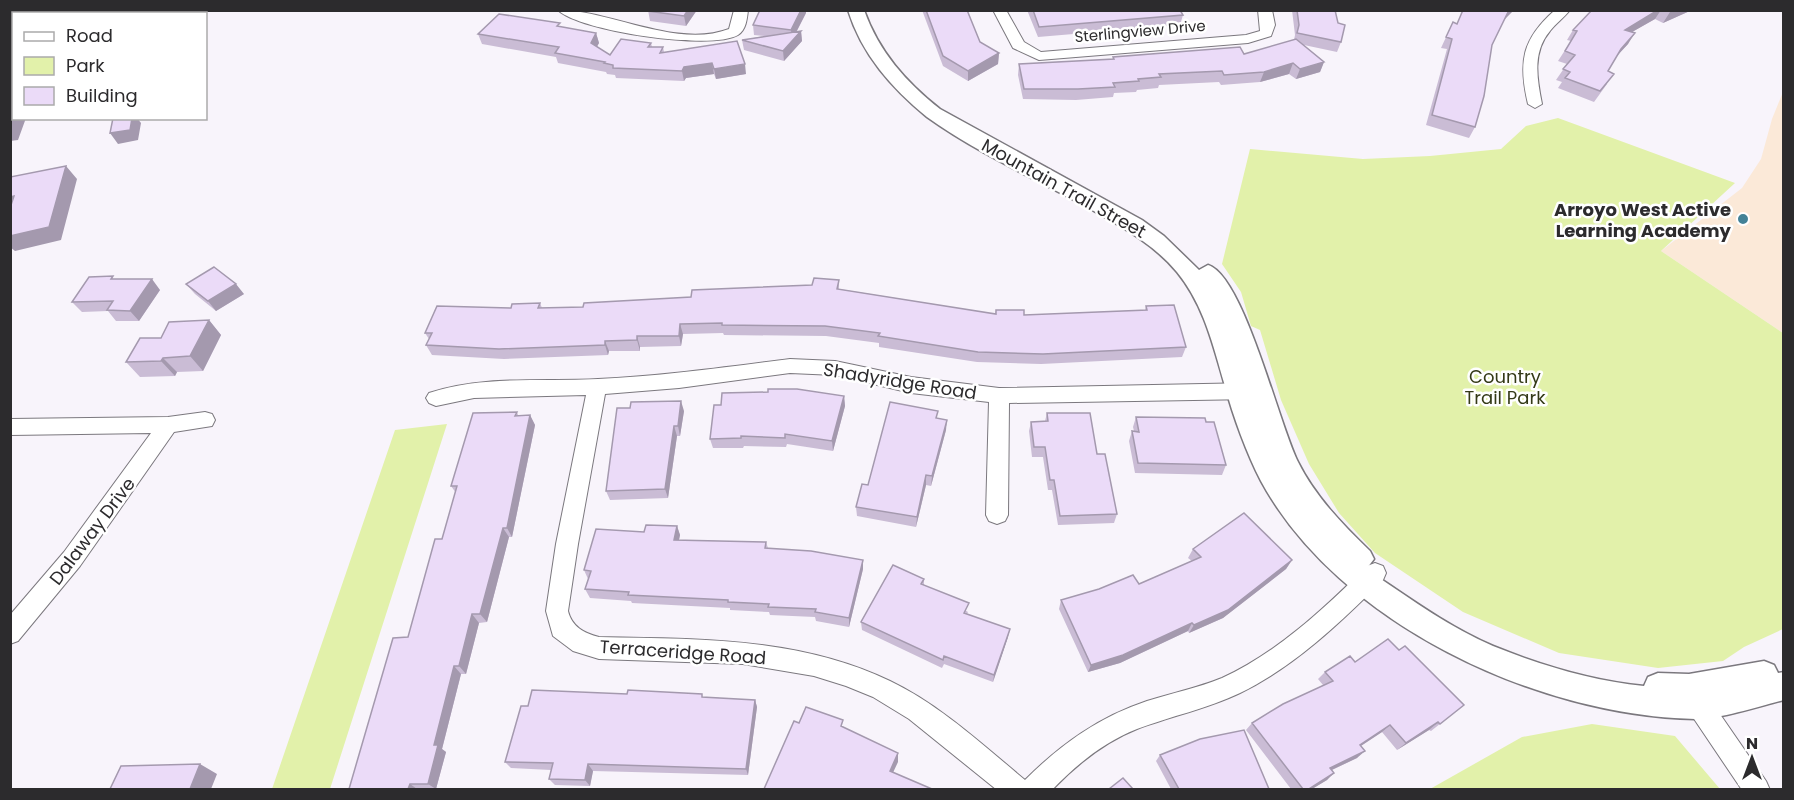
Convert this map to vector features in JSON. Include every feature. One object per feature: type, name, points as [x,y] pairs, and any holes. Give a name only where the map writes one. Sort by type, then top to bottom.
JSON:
[{"type":"street","points":[[564,10],[624,27],[684,37],[708,38],[727,36],[734,32],[740,22],[741,10]]},
{"type":"street","name":"Mountain Trail Street","points":[[856,10],[862,27],[886,66],[927,109],[948,123],[1135,225],[1182,264],[1201,288],[1210,305],[1248,391]]},
{"type":"street","name":"Mountain Trail Street","points":[[870,10],[875,24],[900,63],[925,92],[939,104],[1143,216],[1174,238],[1205,269],[1223,294],[1236,322],[1261,454],[1290,507],[1324,548],[1370,578],[1417,619],[1483,656],[1554,682],[1630,699],[1694,697],[1784,686]]},
{"type":"street","name":"Sterlingview Drive","points":[[999,10],[1012,38],[1029,52],[1039,56],[1248,39],[1266,33],[1268,25],[1266,10]]},
{"type":"street","points":[[1535,104],[1529,75],[1529,56],[1542,30],[1564,10]]},
{"type":"street","name":"Shadyridge Road","points":[[436,398],[474,390],[597,387],[679,381],[790,366],[835,368],[919,387],[999,396],[1248,391]]},
{"type":"street","name":"Terraceridge Road","points":[[597,387],[567,544],[557,610],[561,628],[581,643],[599,648],[714,650],[773,658],[839,672],[881,689],[906,705],[961,744],[1017,789]]},
{"type":"street","points":[[997,515],[999,396]]},
{"type":"street","points":[[10,427],[168,425],[205,420]]},
{"type":"street","name":"Dalaway Drive","points":[[10,633],[72,559],[168,425]]},
{"type":"street","points":[[1034,789],[1099,734],[1119,724],[1216,692],[1254,671],[1284,652],[1370,578]]},
{"type":"street","name":"Mountain Trail Street","points":[[1694,697],[1784,671]]},
{"type":"street","points":[[1694,697],[1757,789]]},
{"type":"shaded area","name":"Arroyo West Active Learning Academy","points":[[1783,92],[1783,333],[1661,251],[1742,188],[1761,159],[1772,119]]},
{"type":"green space","name":"Country Trail Park","points":[[1558,118],[1735,183],[1661,251],[1783,333],[1783,629],[1744,647],[1723,661],[1658,668],[1559,653],[1463,612],[1375,553],[1339,513],[1309,464],[1281,400],[1260,330],[1251,326],[1241,292],[1222,264],[1250,149],[1363,159],[1430,156],[1501,149],[1526,126]]},
{"type":"green space","points":[[447,424],[330,789],[272,789],[395,430]]},
{"type":"green space","points":[[1592,724],[1675,736],[1720,789],[1430,789],[1522,737]]},
{"type":"building","points":[[117,10],[154,10],[152,12],[116,12]]},
{"type":"building","points":[[648,10],[688,10],[684,16]]},
{"type":"building","points":[[760,10],[801,10],[791,30],[753,25]]},
{"type":"building","points":[[926,10],[967,10],[980,42],[999,53],[968,71],[943,56]]},
{"type":"building","points":[[1033,10],[1180,10],[1183,15],[1039,27]]},
{"type":"building","points":[[1297,10],[1335,10],[1338,23],[1345,25],[1341,42],[1297,33],[1299,25]]},
{"type":"building","points":[[1463,10],[1509,10],[1492,45],[1484,96],[1475,127],[1432,115],[1452,39],[1446,37],[1453,22],[1457,24]]},
{"type":"building","points":[[1592,10],[1658,10],[1625,30],[1635,33],[1621,49],[1608,71],[1614,74],[1600,91],[1565,78],[1570,72],[1563,69],[1575,55],[1565,51],[1577,31],[1573,30]]},
{"type":"building","points":[[499,14],[560,23],[557,26],[596,33],[591,43],[610,55],[621,39],[651,43],[648,47],[663,47],[660,53],[737,41],[745,64],[714,69],[712,63],[684,67],[682,71],[613,68],[613,65],[605,62],[555,53],[559,47],[478,34]]},
{"type":"building","points":[[801,31],[783,51],[742,40]]},
{"type":"building","points":[[1296,39],[1324,62],[1300,69],[1293,63],[1264,72],[1224,75],[1222,71],[1159,74],[1161,77],[1113,83],[1115,87],[1078,89],[1024,89],[1019,64],[1114,59],[1113,57],[1240,47],[1244,54]]},
{"type":"building","points":[[10,68],[12,68],[13,120],[10,125]]},
{"type":"building","points":[[113,120],[132,120],[130,130],[110,133]]},
{"type":"building","points":[[66,166],[49,227],[10,236],[10,208],[14,196],[10,197],[10,177]]},
{"type":"building","points":[[214,267],[236,284],[208,301],[186,284]]},
{"type":"building","points":[[113,276],[111,279],[152,279],[130,311],[107,310],[113,301],[72,302],[89,277]]},
{"type":"building","points":[[814,278],[839,280],[837,289],[996,314],[996,310],[1024,310],[1024,315],[1147,310],[1146,306],[1174,305],[1186,347],[1043,354],[978,352],[878,336],[880,333],[825,326],[722,325],[722,323],[680,324],[679,336],[637,336],[637,340],[605,341],[605,345],[499,349],[426,345],[432,333],[425,333],[437,306],[511,308],[512,304],[540,303],[538,308],[583,307],[584,303],[691,297],[692,290],[812,285]]},
{"type":"building","points":[[209,320],[190,356],[163,358],[161,361],[126,362],[140,338],[161,338],[169,322]]},
{"type":"building","points":[[768,389],[797,389],[844,396],[832,441],[785,434],[785,438],[741,436],[741,438],[710,439],[714,405],[721,405],[722,393],[768,392]]},
{"type":"building","points":[[681,401],[678,426],[674,426],[665,489],[606,491],[617,408],[630,408],[631,402]]},
{"type":"building","points":[[890,402],[938,411],[936,418],[947,420],[932,476],[926,475],[917,517],[856,507],[862,484],[868,485]]},
{"type":"building","points":[[517,412],[515,416],[530,415],[507,528],[503,528],[480,614],[472,614],[459,666],[454,666],[434,745],[438,745],[428,784],[410,784],[408,789],[349,789],[393,638],[408,637],[435,539],[442,539],[457,486],[451,486],[473,413]]},
{"type":"building","points":[[1047,413],[1090,413],[1097,454],[1105,454],[1117,514],[1060,516],[1054,480],[1050,480],[1045,447],[1034,447],[1031,422],[1048,421]]},
{"type":"building","points":[[1136,417],[1205,418],[1206,422],[1214,422],[1226,465],[1138,463],[1132,431],[1139,432]]},
{"type":"building","points":[[1244,513],[1292,560],[1228,610],[1194,625],[1192,623],[1123,655],[1091,665],[1061,600],[1099,589],[1133,575],[1139,584],[1201,557],[1193,549]]},
{"type":"building","points":[[646,525],[677,526],[674,540],[766,542],[765,548],[811,551],[863,560],[849,618],[815,612],[816,609],[768,607],[769,604],[728,602],[728,600],[628,595],[629,592],[585,589],[591,571],[584,570],[596,529],[644,532]]},
{"type":"building","points":[[893,565],[924,579],[921,584],[969,603],[964,613],[1010,629],[994,675],[944,656],[943,660],[861,622]]},
{"type":"building","points":[[1388,639],[1399,650],[1405,646],[1464,705],[1440,724],[1438,722],[1406,743],[1390,725],[1360,745],[1365,751],[1330,768],[1334,773],[1309,789],[1303,789],[1252,723],[1283,704],[1333,681],[1325,672],[1350,656],[1355,662]]},
{"type":"building","points":[[532,690],[627,694],[628,690],[702,694],[702,697],[755,700],[746,769],[588,764],[585,780],[549,779],[553,763],[505,762],[521,706],[528,706]]},
{"type":"building","points":[[806,707],[843,720],[841,726],[898,753],[890,771],[932,789],[764,789],[794,721],[799,723]]},
{"type":"building","points":[[1244,730],[1269,789],[1179,789],[1160,755],[1200,739]]},
{"type":"building","points":[[200,764],[190,789],[110,789],[121,766]]},
{"type":"building","points":[[1123,778],[1133,789],[1109,789]]},
{"type":"place","name":"Arroyo West Active Learning Academy","points":[[1743,219]]}]
